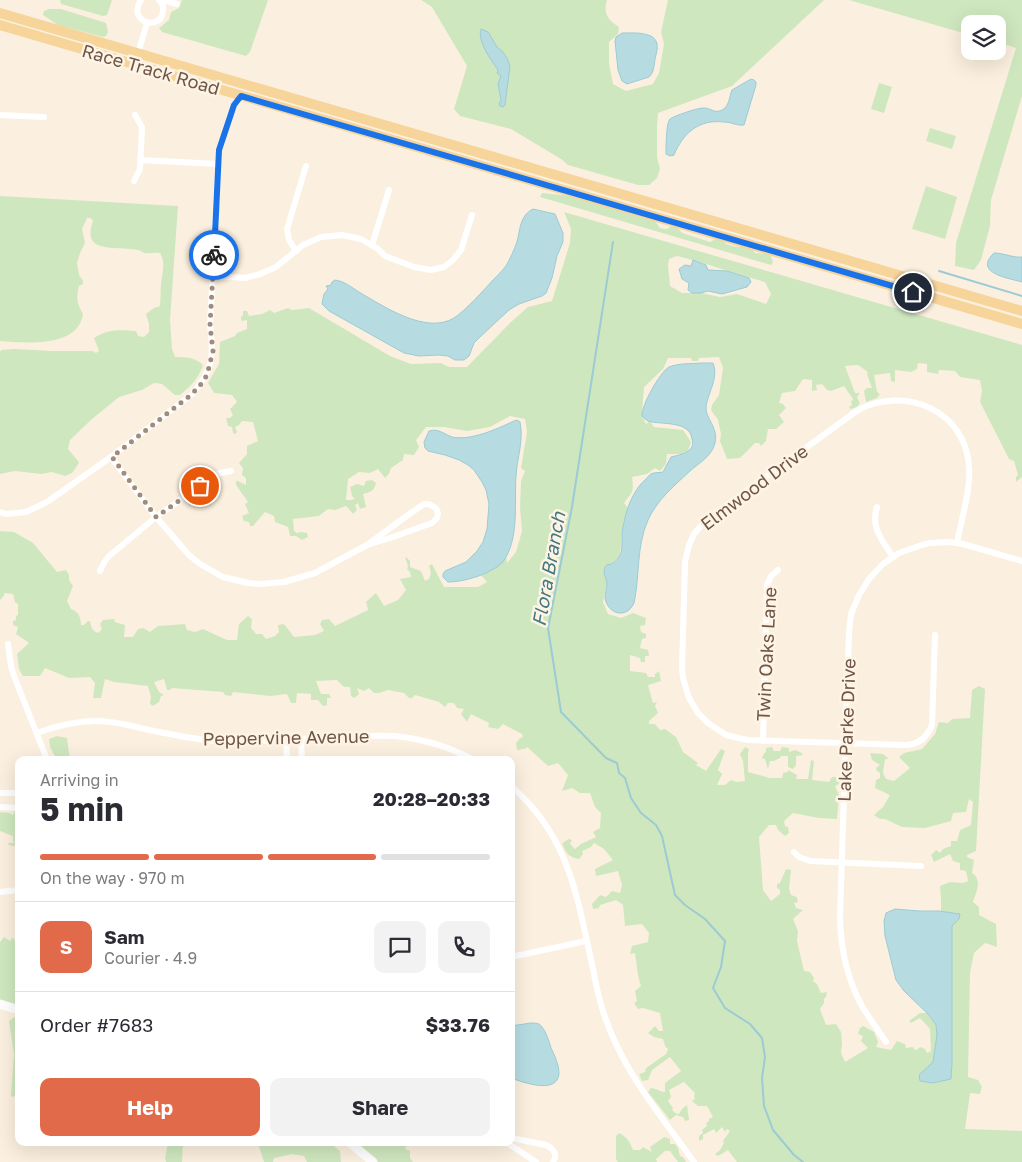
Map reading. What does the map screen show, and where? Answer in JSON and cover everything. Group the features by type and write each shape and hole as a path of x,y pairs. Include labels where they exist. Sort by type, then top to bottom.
{"main road":[{"name":"Race Track Road","path":"0,13 1022,311"},
{"name":"Race Track Road","path":"0,25 1022,324"},
{"path":"135,65 138,53"},
{"path":"394,141 397,129"},
{"path":"774,252 778,240"},
{"path":"812,263 816,251"},
{"path":"895,287 911,279"}],"street":[{"path":"141,0 138,4 137,13 146,23 155,22 162,17 163,5 159,0"},
{"path":"163,0 177,4"},
{"path":"138,53 146,23"},
{"path":"2,514 26,512 48,502 112,457 192,394 207,375 213,351 210,325 219,150 234,105 241,96"},
{"path":"0,115 44,117"},
{"path":"134,181 140,169 142,127 136,115"},
{"path":"140,160 218,164"},
{"path":"296,251 289,240 287,229 306,166"},
{"path":"372,245 389,190"},
{"path":"213,276 245,278 260,274 276,267 303,245 321,237 342,235 361,239 385,256 414,267 431,270 444,267 461,250 472,215"},
{"name":"Elmwood Drive","path":"935,635 932,721 926,736 917,743 909,745 763,741 740,739 726,735 714,728 698,713 685,688 682,668 687,550 705,521 858,410 886,400 902,400 922,404 940,414 954,427 964,444 969,476 956,543"},
{"path":"112,457 156,517 181,547 200,564 223,577 248,583 273,584 315,573 367,545 424,504 429,504 436,508 437,518 432,524 367,545"},
{"path":"100,571 104,561 109,556 156,517 214,476 231,471"},
{"path":"877,507 874,517 876,531 893,557"},
{"name":"Lake Parke Drive","path":"886,1042 862,1006 854,989 844,957 841,938 845,744 849,633 852,614 859,595 869,578 893,557 918,546 939,542 956,543 1022,561"},
{"name":"Twin Oaks Lane","path":"763,741 768,585 771,576 778,570"},
{"path":"8,644 14,676 45,756"},
{"name":"Peppervine Avenue","path":"37,733 65,724 95,721 111,722 196,739 227,741 376,735 412,738 440,745 466,756"},
{"path":"301,739 302,756"},
{"path":"286,740 287,756"},
{"path":"515,789 526,799 548,827 565,858 575,889 599,998 620,1053 639,1084 694,1162"},
{"path":"0,793 15,794"},
{"path":"0,807 15,808"},
{"path":"794,852 799,857 810,861 921,866"},
{"path":"0,892 15,890"},
{"path":"515,956 586,941"},
{"path":"0,1004 15,1009"},
{"path":"515,1139 550,1146 556,1154 553,1162"},
{"path":"353,1146 373,1162"},
{"path":"512,1146 536,1162"}],"green space":[{"path":"60,0 112,0 107,15 103,16 61,4"},
{"path":"182,0 268,0 250,52 246,56 162,32 159,28 169,20 171,12 179,8"},
{"path":"421,0 607,0 607,16 619,27 618,34 609,42 609,64 613,84 626,91 653,84 659,73 664,44 661,32 668,0 824,0 732,86 658,113 657,157 660,169 657,178 649,185 638,185 568,165 511,129 460,116 454,109 467,66 432,7","holes":["488,32 507,78 506,94 499,104 501,100 498,84 501,76 487,52 480,35"]},
{"path":"849,0 1022,0 1022,96 991,200 990,226 981,260 974,270 955,266 956,243 1016,48 1006,45 1006,15 961,15 961,32"},
{"path":"61,9 106,23 108,32 103,37 58,25 43,15 44,11"},
{"path":"879,83 892,87 884,113 871,109"},
{"path":"930,128 956,136 952,149 926,141"},
{"path":"926,186 957,197 945,239 912,229"},
{"path":"542,193 571,196 655,221 660,228 666,229 672,226 678,228 682,233 710,242 716,239 723,240 726,244 734,246 748,247 755,253 771,256 773,262 771,265 540,197"},
{"path":"0,196 178,206 170,320 172,349 175,357 190,358 200,362 203,365 201,370 194,382 180,395 175,395 162,384 154,383 142,390 119,397 70,440 68,449 79,463 72,473 65,476 52,472 41,474 15,471 0,474 0,352 1,350 14,349 92,351 96,353 99,351 94,338 104,333 119,330 136,331 138,336 144,337 149,332 146,314 160,306 163,259 160,253 144,253 132,249 100,246 92,240 91,228 93,221 91,218 87,218 82,229 85,243 77,263 79,275 83,281 83,284 79,286 78,294 78,304 83,314 79,325 72,333 49,341 0,341"},
{"path":"564,212 1022,345 1022,477 1016,482 1018,475 1014,461 1009,459 980,402 982,391 980,380 960,377 955,371 939,370 938,374 927,372 927,364 918,363 917,369 911,372 895,370 895,382 891,381 890,373 874,375 877,392 880,394 877,398 866,402 864,391 867,388 872,388 868,372 858,365 845,366 855,393 860,393 857,397 860,403 857,407 850,409 849,407 852,405 853,399 844,386 831,391 827,390 822,384 816,385 817,390 812,391 812,380 803,379 795,391 782,393 779,403 783,404 786,408 779,415 784,422 776,429 768,429 766,441 761,446 759,443 755,443 740,458 727,459 720,441 721,434 718,420 711,410 719,395 723,368 719,357 699,358 698,361 692,361 691,358 668,358 663,369 644,387 642,416 646,424 650,421 654,427 683,430 691,442 688,451 682,454 667,454 666,464 660,471 655,468 647,474 632,477 632,491 624,503 628,508 623,523 620,554 604,574 607,582 603,602 608,614 621,618 633,613 646,618 645,625 640,626 641,632 646,634 646,638 642,639 640,648 648,650 649,656 645,656 645,662 641,662 640,658 630,655 630,671 646,673 648,677 655,677 655,674 659,671 661,681 648,685 653,703 657,702 655,706 658,713 649,721 649,724 655,724 660,730 665,729 676,737 683,752 698,763 696,765 706,771 721,749 725,751 718,770 722,774 717,785 725,785 731,780 737,782 745,781 743,761 740,754 745,747 749,749 748,772 770,778 782,778 783,773 788,772 788,770 797,775 796,779 808,779 811,760 814,761 812,780 829,782 832,777 840,777 839,784 835,786 839,795 837,819 793,813 784,821 789,833 785,836 778,830 776,825 769,825 759,837 763,890 771,901 780,894 777,884 780,883 786,869 791,870 789,889 791,895 797,897 798,902 794,903 796,908 803,910 793,919 798,931 797,941 804,971 810,972 814,978 813,981 817,984 821,993 827,992 820,1009 826,1025 836,1024 841,1032 841,1053 845,1062 868,1048 861,1041 863,1036 858,1034 863,1026 874,1032 878,1042 876,1047 891,1050 897,1041 905,1044 906,1048 913,1047 917,1050 920,1047 925,1049 927,1053 931,1051 930,1029 920,1018 911,1023 909,1021 920,1013 927,1013 936,1025 937,1035 933,1062 919,1075 920,1081 933,1083 952,1064 952,926 959,919 959,914 941,912 940,886 950,882 963,883 968,881 966,871 960,870 960,863 953,861 950,854 934,862 931,855 936,850 940,853 943,849 951,846 951,841 957,841 960,830 971,825 973,802 969,799 966,812 953,813 951,821 925,828 902,827 885,819 880,819 874,815 883,807 890,795 875,788 876,780 880,778 880,773 876,770 880,765 872,760 870,753 883,754 889,759 885,759 883,773 886,779 894,781 910,768 899,757 904,753 922,749 935,734 939,722 948,723 952,719 970,718 972,690 979,686 985,689 976,851 967,855 967,857 974,860 972,873 978,883 973,902 979,907 979,915 996,924 997,947 985,943 974,953 970,973 968,1077 978,1080 982,1087 980,1094 970,1093 965,1129 1022,1131 1022,1162 737,1162 728,1150 718,1156 715,1154 720,1150 724,1143 723,1141 730,1131 727,1129 725,1132 722,1127 716,1133 714,1129 703,1135 703,1139 699,1141 699,1136 703,1133 702,1130 707,1126 706,1123 713,1117 707,1106 698,1106 692,1101 695,1099 695,1093 684,1082 669,1090 671,1097 668,1101 673,1108 672,1110 677,1114 687,1105 689,1120 685,1121 683,1117 676,1115 670,1120 648,1092 651,1088 665,1092 665,1083 681,1071 670,1057 652,1070 648,1080 642,1081 639,1074 645,1072 646,1068 666,1054 668,1049 663,1039 648,1033 655,1026 659,1031 663,1031 660,1013 643,1008 638,1009 634,1003 637,1001 635,991 641,986 635,953 630,954 632,946 648,942 649,933 642,924 625,926 623,905 616,900 593,909 592,904 600,895 606,897 612,891 620,893 622,885 618,871 596,876 595,869 613,860 604,849 594,843 591,847 582,851 583,854 579,859 568,854 562,843 569,839 572,840 570,844 575,849 596,837 593,832 600,828 601,813 595,807 590,793 580,793 572,788 562,791 568,775 558,763 548,766 527,747 517,750 516,743 523,737 522,734 503,724 498,729 488,727 489,723 471,714 467,722 461,714 464,709 457,708 454,703 448,703 445,707 439,702 415,695 409,698 404,693 388,690 374,693 369,688 364,691 357,688 359,694 354,698 351,696 350,687 344,687 337,680 316,681 321,694 329,694 331,698 327,698 327,705 323,706 318,700 311,700 311,694 297,693 296,703 291,703 287,694 270,696 233,692 231,696 225,695 223,692 172,688 167,690 164,679 154,682 159,692 164,695 153,706 150,704 151,697 148,686 114,682 105,679 101,698 93,698 95,683 90,677 69,678 45,668 40,676 23,676 19,669 17,654 29,643 16,634 18,627 13,625 13,621 16,620 18,615 18,604 15,602 13,594 4,593 0,600 0,531 14,532 33,543 57,572 66,570 73,586 67,601 71,609 79,615 81,625 90,621 93,630 98,633 102,629 100,624 103,620 114,619 115,622 125,625 124,637 133,637 138,629 143,628 150,632 158,626 185,624 187,630 195,632 203,629 227,640 237,640 239,624 248,616 252,619 251,628 256,634 262,634 266,639 275,636 279,632 278,625 284,624 294,637 315,635 324,631 320,624 322,620 329,619 335,626 368,610 366,602 376,593 384,606 398,600 406,590 400,579 411,577 407,569 405,557 410,561 410,567 421,571 425,581 429,579 431,573 429,566 432,564 444,587 478,587 487,582 481,575 496,567 506,554 507,563 516,552 522,531 520,508 521,481 525,471 521,468 527,432 525,419 510,416 490,427 467,431 444,427 426,427 416,440 419,447 414,455 404,454 403,460 391,468 385,478 378,469 370,473 359,472 348,479 346,500 355,499 352,496 350,487 357,484 364,486 366,481 372,480 376,483 372,491 363,494 366,507 360,509 358,503 355,505 357,510 353,514 346,506 335,510 328,509 319,516 293,519 294,531 297,533 307,533 308,537 302,540 296,536 290,536 288,527 275,522 274,516 265,512 253,526 250,526 249,522 244,521 242,516 249,513 245,504 248,502 236,485 236,481 246,485 246,478 242,475 243,468 239,463 247,454 247,446 258,441 253,422 242,421 235,427 237,432 233,433 232,427 228,426 226,418 230,418 233,415 230,409 237,402 232,395 214,393 208,383 219,364 220,342 247,329 247,320 242,321 241,319 243,311 247,311 249,316 262,314 270,310 274,313 288,308 292,310 309,308 390,356 411,364 441,363 449,367 467,367 528,307 552,301 570,243 571,229","holes":["677,256 765,282 771,294 766,304 737,294 720,297 701,293 682,293 670,286 669,259"]},
{"path":"57,736 67,738 69,756 55,756 50,747 49,739"},
{"path":"772,747 774,751 780,751 782,747 789,748 789,752 795,750 803,755 796,756 796,765 793,769 788,767 788,756 781,756 774,761 770,761 768,769 765,759 762,757 766,748"},
{"path":"15,810 15,846 8,844 14,843 13,836 0,831 0,813 13,815"},
{"path":"4,937 10,941 12,938 15,941 15,1005 0,1000 0,942"},
{"path":"15,1017 15,1096 13,1097 11,1096 14,1054 9,1021"},
{"path":"619,1133 628,1140 633,1150 640,1150 643,1147 652,1152 650,1147 664,1137 670,1139 670,1144 675,1144 680,1156 686,1162 678,1162 670,1151 665,1151 656,1159 657,1162 618,1162 616,1159 616,1136"},
{"path":"167,1146 183,1146 182,1162 166,1162"},
{"path":"259,1146 334,1146 340,1151 341,1162 307,1162 304,1156 292,1154 274,1158 273,1162 264,1162"},
{"path":"357,1146 406,1146 405,1149 410,1151 410,1158 413,1162 378,1162"}],"water":[{"path":"481,29 488,32 497,47 507,58 510,66 505,105 503,107 499,104 501,100 498,84 501,76 497,73 498,70 483,45 480,34"},
{"path":"622,33 648,35 655,40 657,50 654,69 649,77 627,84 622,81 618,70 615,41 616,37"},
{"path":"751,79 756,82 756,85 744,125 715,122 700,125 687,134 674,155 666,154 667,130 670,119 700,108 716,111 722,110 728,104 732,90"},
{"path":"533,209 555,214 563,233 563,242 546,293 509,310 474,343 469,356 464,360 455,360 448,356 419,356 404,353 329,311 322,304 324,294 328,289 326,286 331,285 335,280 347,284 405,317 431,323 443,322 454,318 506,266 517,242 523,219"},
{"path":"994,253 1022,257 1022,282 995,274 990,270 989,260"},
{"path":"693,260 706,265 708,270 727,271 749,278 751,282 747,287 722,294 708,291 692,293 688,290 689,283 682,279 679,269 685,265 691,266"},
{"path":"713,363 715,369 706,411 714,428 715,443 708,455 661,500 648,520 640,551 634,603 627,611 618,613 610,608 605,598 607,583 604,569 615,561 621,553 623,526 627,510 638,488 650,475 663,472 671,457 683,454 693,444 690,433 686,429 674,424 648,421 642,416 643,411 656,382 665,370 681,364"},
{"path":"517,420 520,422 521,442 516,476 514,532 508,554 500,565 486,573 477,577 448,582 443,577 445,571 466,562 483,542 487,529 489,504 486,490 474,470 459,460 428,451 425,448 424,442 429,431 432,430 459,438 484,434"},
{"path":"895,909 960,914 959,919 952,926 951,1079 933,1083 920,1081 919,1075 933,1062 937,1035 936,1025 896,980 885,936 884,921 886,913"},
{"path":"531,1023 539,1024 543,1028 558,1067 559,1074 557,1080 552,1084 546,1086 538,1085 515,1079 515,1025"}],"waterway":[{"name":"Flora Branch","path":"613,242 572,507 548,628 561,712 606,758 617,763 619,773 625,778 631,798 641,813 656,825 662,836 675,895 685,905 705,919 725,941 721,967 713,988 725,1008 750,1024 762,1038 765,1057 762,1078 764,1106 773,1130 794,1155 803,1162"},
{"path":"939,271 1022,296"}],"way so far":[{"path":"200,486 156,517 112,457 192,394 207,375 213,351 210,325 214,255"}],"route":[{"path":"214,255 219,150 234,105 241,96 913,292"}]}
